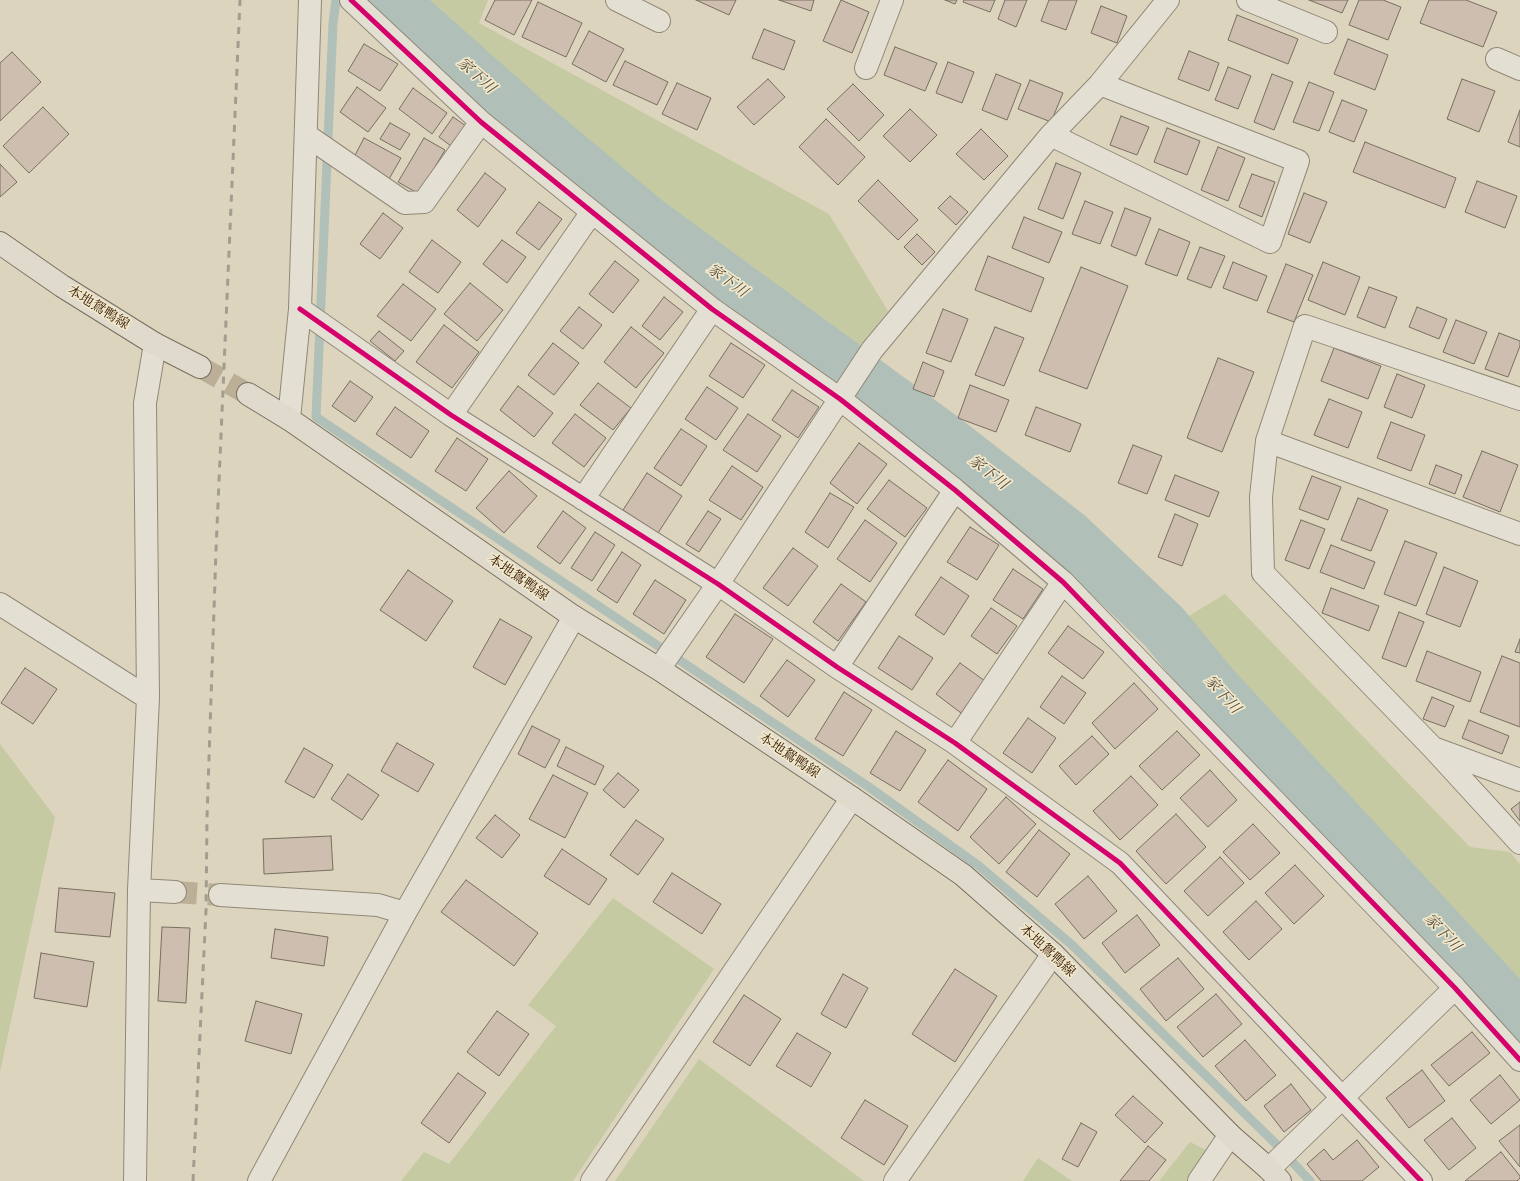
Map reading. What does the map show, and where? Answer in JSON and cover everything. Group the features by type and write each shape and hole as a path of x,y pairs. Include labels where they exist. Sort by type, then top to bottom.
{"main road":[{"name":"本地鴛鴨線","path":"0,243 62,286 155,344 200,367"},
{"name":"本地鴛鴨線","path":"248,394 289,419 574,617 659,669 852,798 963,875 1053,954 1230,1135 1274,1175"}],"street":[{"path":"289,419 300,309 310,0"},
{"path":"351,0 481,122 712,309 840,399 956,490 1063,582 1455,988 1520,1060"},
{"path":"617,0 659,21"},
{"path":"866,68 892,0"},
{"path":"659,669 718,584 872,350 1051,135 1100,84 1168,0"},
{"path":"1248,0 1326,32"},
{"path":"1497,59 1520,69"},
{"path":"1051,135 1270,242 1298,161 1100,84"},
{"path":"306,135 405,204 424,202 481,122"},
{"path":"451,415 592,212"},
{"path":"300,309 451,415 718,584 837,667 954,743 1120,863 1420,1181"},
{"path":"582,499 712,309"},
{"path":"1520,399 1305,326 1266,441 1261,497 1263,573 1433,748 1520,843"},
{"path":"135,1181 140,890 148,698 145,403 155,344"},
{"path":"1266,441 1520,534"},
{"path":"837,667 956,490"},
{"path":"954,743 1063,582"},
{"path":"0,604 148,698"},
{"path":"259,1181 405,913 574,617"},
{"path":"1433,748 1520,780"},
{"path":"592,1181 852,798"},
{"path":"140,890 175,892"},
{"path":"220,895 378,905 405,913"},
{"path":"896,1181 1053,954"},
{"path":"1274,1175 1342,1097 1455,988"},
{"path":"1199,1181 1230,1135"}],"green space":[{"path":"399,0 488,0 479,23 829,214 888,311 849,359 658,219"},
{"path":"1225,594 1470,847 1510,852 1520,864 1520,998 1174,625"},
{"path":"0,744 55,817 0,1072"},
{"path":"613,898 714,969 573,1181 401,1181 424,1152 449,1164 556,1026 528,1005"},
{"path":"699,1059 864,1181 615,1181"},
{"path":"1190,1142 1208,1151 1188,1181 1159,1181"},
{"path":"1038,1158 1072,1181 1023,1181"}],"building":[{"path":"495,0 532,0 514,35 485,20"},
{"path":"696,0 736,0 729,15"},
{"path":"779,0 814,0 811,11"},
{"path":"841,0 869,12 852,53 823,41"},
{"path":"945,0 957,0 955,4"},
{"path":"964,0 995,0 990,12 963,2"},
{"path":"1005,0 1027,0 1016,27 998,19"},
{"path":"1049,0 1077,0 1066,30 1041,21"},
{"path":"1309,0 1348,0 1342,13"},
{"path":"1359,0 1383,0 1401,7 1388,40 1349,25"},
{"path":"1429,0 1466,0 1497,12 1483,47 1420,23"},
{"path":"538,2 582,23 566,57 522,37"},
{"path":"1101,6 1127,16 1117,43 1091,33"},
{"path":"1237,15 1298,39 1288,64 1228,40"},
{"path":"764,29 795,41 784,70 752,58"},
{"path":"589,31 624,49 606,82 572,64"},
{"path":"1348,39 1388,55 1375,90 1334,74"},
{"path":"364,44 398,64 380,91 348,71"},
{"path":"895,47 937,63 925,91 884,75"},
{"path":"1189,51 1219,63 1209,91 1178,79"},
{"path":"12,52 41,82 0,121 0,63"},
{"path":"625,61 668,82 657,105 613,85"},
{"path":"948,62 974,72 962,103 936,93"},
{"path":"1228,67 1251,76 1238,109 1215,100"},
{"path":"996,74 1021,84 1007,120 982,110"},
{"path":"1272,74 1293,82 1274,130 1254,122"},
{"path":"768,79 785,97 754,125 737,107"},
{"path":"1462,79 1495,91 1479,132 1447,119"},
{"path":"1030,80 1063,93 1051,122 1018,109"},
{"path":"1309,82 1334,92 1319,131 1293,122"},
{"path":"677,83 711,98 697,130 662,114"},
{"path":"853,84 884,115 859,141 827,109"},
{"path":"357,87 386,108 368,132 340,112"},
{"path":"413,88 447,113 432,134 399,109"},
{"path":"1342,100 1367,110 1354,142 1329,132"},
{"path":"43,107 69,134 29,173 3,146"},
{"path":"910,109 937,135 910,162 883,136"},
{"path":"1520,110 1520,147 1508,142"},
{"path":"1121,116 1149,127 1137,155 1110,145"},
{"path":"453,117 466,126 451,146 439,137"},
{"path":"826,119 865,157 838,185 799,147"},
{"path":"390,123 410,134 400,150 380,139"},
{"path":"1167,128 1200,141 1187,175 1154,162"},
{"path":"981,129 1008,156 984,180 956,154"},
{"path":"364,138 401,158 389,179 353,159"},
{"path":"424,138 445,150 419,194 398,182"},
{"path":"1365,142 1456,178 1445,208 1353,172"},
{"path":"1218,147 1245,158 1228,201 1201,190"},
{"path":"1056,163 1081,173 1063,219 1038,209"},
{"path":"0,164 17,182 0,197"},
{"path":"485,173 506,189 478,227 457,210"},
{"path":"1252,174 1275,182 1262,217 1239,207"},
{"path":"878,180 918,220 898,240 858,201"},
{"path":"1477,181 1517,196 1505,228 1465,212"},
{"path":"1304,193 1327,202 1310,243 1288,234"},
{"path":"950,196 968,212 956,225 938,208"},
{"path":"1085,201 1113,212 1100,244 1072,234"},
{"path":"539,202 562,219 539,250 516,233"},
{"path":"1125,208 1151,218 1136,256 1111,246"},
{"path":"383,213 403,228 380,259 360,244"},
{"path":"1024,217 1062,232 1049,263 1012,248"},
{"path":"1159,229 1190,242 1177,276 1145,264"},
{"path":"917,234 935,252 922,265 904,247"},
{"path":"432,240 461,262 438,293 409,272"},
{"path":"502,240 526,257 507,283 483,264"},
{"path":"1200,247 1225,256 1211,288 1187,279"},
{"path":"988,256 1044,278 1031,312 975,290"},
{"path":"615,261 639,280 613,313 589,294"},
{"path":"1233,262 1267,276 1257,301 1223,288"},
{"path":"1323,262 1360,277 1345,315 1308,300"},
{"path":"1286,264 1313,275 1294,322 1267,312"},
{"path":"1081,267 1128,286 1087,389 1039,371"},
{"path":"470,283 503,310 477,341 444,314"},
{"path":"403,284 436,309 411,341 377,316"},
{"path":"1369,287 1397,297 1385,328 1357,317"},
{"path":"664,297 683,312 660,340 642,326"},
{"path":"579,307 602,325 583,349 560,331"},
{"path":"1417,307 1447,319 1439,339 1409,327"},
{"path":"943,309 968,319 951,362 926,353"},
{"path":"1456,320 1487,332 1474,364 1443,352"},
{"path":"444,325 479,352 452,388 416,362"},
{"path":"631,327 664,353 636,388 604,362"},
{"path":"995,327 1024,338 1004,386 975,375"},
{"path":"379,331 404,351 395,361 370,341"},
{"path":"1499,333 1520,341 1520,346 1508,377 1485,369"},
{"path":"553,343 579,363 554,395 528,375"},
{"path":"731,343 765,365 743,398 709,376"},
{"path":"1334,348 1381,366 1368,399 1321,381"},
{"path":"1218,358 1254,372 1222,452 1187,438"},
{"path":"923,362 944,371 934,397 913,389"},
{"path":"1397,374 1425,385 1412,418 1384,407"},
{"path":"350,381 373,397 355,422 332,406"},
{"path":"598,383 631,408 613,430 580,405"},
{"path":"970,385 1009,400 996,432 958,418"},
{"path":"518,386 553,413 534,437 500,410"},
{"path":"707,387 738,408 716,440 685,419"},
{"path":"792,390 819,407 798,438 772,420"},
{"path":"1329,399 1362,412 1348,448 1314,435"},
{"path":"395,407 429,431 411,458 376,434"},
{"path":"1036,407 1081,424 1070,452 1025,435"},
{"path":"575,414 606,438 584,467 552,443"},
{"path":"748,414 781,436 757,472 723,450"},
{"path":"1391,422 1425,435 1411,471 1377,458"},
{"path":"681,429 707,446 681,486 654,468"},
{"path":"457,438 488,459 466,491 435,471"},
{"path":"859,443 887,464 857,504 830,483"},
{"path":"1133,445 1162,456 1147,494 1118,483"},
{"path":"1482,451 1518,465 1500,512 1463,497"},
{"path":"1436,465 1462,475 1455,494 1429,484"},
{"path":"732,466 763,487 741,520 709,500"},
{"path":"509,471 537,496 504,533 476,508"},
{"path":"647,473 682,496 658,533 623,510"},
{"path":"1175,475 1219,492 1209,517 1165,500"},
{"path":"1312,476 1341,487 1328,520 1299,509"},
{"path":"889,480 927,508 905,537 867,509"},
{"path":"830,493 854,507 828,548 805,532"},
{"path":"1358,498 1388,510 1371,551 1341,540"},
{"path":"563,511 586,528 560,564 537,547"},
{"path":"708,511 721,519 699,552 686,544"},
{"path":"1175,514 1198,524 1182,566 1158,557"},
{"path":"865,520 897,543 870,582 837,559"},
{"path":"1301,520 1325,529 1309,569 1285,560"},
{"path":"970,527 999,545 977,580 947,562"},
{"path":"595,532 615,545 592,581 571,568"},
{"path":"1405,541 1437,553 1416,606 1384,594"},
{"path":"1331,545 1375,562 1364,589 1320,572"},
{"path":"793,548 818,566 788,606 763,588"},
{"path":"622,552 641,565 617,603 597,590"},
{"path":"1444,567 1478,581 1460,627 1426,614"},
{"path":"1013,569 1043,589 1023,619 993,600"},
{"path":"408,570 453,601 426,641 380,610"},
{"path":"941,577 969,596 944,635 915,615"},
{"path":"655,580 686,600 664,634 633,614"},
{"path":"841,584 866,602 838,641 813,622"},
{"path":"1331,588 1379,606 1369,631 1322,613"},
{"path":"991,608 1017,626 997,654 971,636"},
{"path":"1399,612 1424,622 1406,667 1382,658"},
{"path":"735,614 773,639 744,683 706,657"},
{"path":"500,619 532,637 505,685 473,667"},
{"path":"1068,626 1104,652 1083,679 1048,653"},
{"path":"899,636 933,658 912,690 878,668"},
{"path":"1520,639 1520,653 1515,652"},
{"path":"1427,651 1481,672 1470,702 1416,681"},
{"path":"1502,656 1520,663 1520,727 1480,712"},
{"path":"787,660 815,680 788,717 760,696"},
{"path":"960,663 985,681 961,713 936,694"},
{"path":"25,668 57,689 33,724 1,703"},
{"path":"1062,676 1086,693 1064,724 1040,707"},
{"path":"1134,683 1158,709 1115,749 1092,723"},
{"path":"844,692 872,710 843,756 815,739"},
{"path":"1432,697 1454,706 1445,727 1423,719"},
{"path":"1028,718 1056,738 1032,773 1003,753"},
{"path":"1469,720 1509,736 1502,754 1462,738"},
{"path":"532,726 560,740 545,768 518,754"},
{"path":"896,731 926,750 900,791 870,773"},
{"path":"1177,731 1200,755 1162,790 1139,766"},
{"path":"1092,736 1109,754 1076,785 1059,766"},
{"path":"397,743 434,764 418,792 381,771"},
{"path":"566,747 604,766 595,785 557,766"},
{"path":"304,748 333,765 314,798 285,782"},
{"path":"948,760 987,789 958,831 918,802"},
{"path":"1210,770 1237,800 1208,827 1180,798"},
{"path":"618,773 639,790 624,808 603,790"},
{"path":"348,774 379,795 362,820 331,799"},
{"path":"553,775 588,793 565,838 529,819"},
{"path":"1131,776 1158,805 1120,840 1093,811"},
{"path":"1006,797 1036,824 999,864 970,837"},
{"path":"1520,802 1520,821 1511,809"},
{"path":"1176,814 1206,847 1166,884 1136,851"},
{"path":"495,815 520,835 502,858 476,838"},
{"path":"636,820 664,839 638,875 610,855"},
{"path":"1253,824 1280,853 1250,880 1223,852"},
{"path":"1039,830 1070,854 1037,897 1006,872"},
{"path":"331,836 333,870 264,874 263,839"},
{"path":"562,849 607,879 589,905 544,876"},
{"path":"1220,857 1244,883 1208,916 1184,891"},
{"path":"1295,865 1324,896 1294,924 1265,893"},
{"path":"672,873 721,904 702,934 653,902"},
{"path":"1088,876 1117,911 1084,939 1055,904"},
{"path":"466,880 538,933 514,966 441,912"},
{"path":"59,888 115,893 110,937 55,932"},
{"path":"1256,901 1282,929 1249,960 1223,932"},
{"path":"1137,915 1160,945 1125,973 1102,943"},
{"path":"162,927 190,928 186,1003 158,1001"},
{"path":"275,929 328,937 324,966 271,958"},
{"path":"41,953 94,962 87,1007 34,998"},
{"path":"1178,958 1204,989 1166,1021 1140,989"},
{"path":"955,969 997,996 955,1062 912,1034"},
{"path":"843,974 868,988 846,1028 821,1014"},
{"path":"1216,994 1242,1024 1203,1057 1177,1027"},
{"path":"744,995 781,1019 750,1066 713,1042"},
{"path":"256,1001 302,1014 291,1054 245,1041"},
{"path":"497,1011 529,1034 499,1076 467,1052"},
{"path":"1472,1032 1490,1053 1449,1086 1431,1065"},
{"path":"797,1033 831,1053 811,1087 776,1066"},
{"path":"1245,1040 1276,1075 1246,1101 1215,1066"},
{"path":"1422,1070 1445,1101 1409,1128 1386,1098"},
{"path":"458,1073 486,1093 449,1143 421,1123"},
{"path":"1500,1075 1520,1100 1491,1124 1470,1100"},
{"path":"1291,1084 1311,1110 1284,1132 1264,1106"},
{"path":"1133,1096 1163,1123 1145,1143 1115,1115"},
{"path":"865,1100 908,1126 884,1165 841,1138"},
{"path":"1452,1118 1476,1148 1449,1170 1424,1140"},
{"path":"1081,1123 1097,1132 1078,1167 1062,1159"},
{"path":"1520,1125 1520,1167 1499,1141"},
{"path":"1357,1140 1379,1167 1362,1181 1321,1181 1307,1164 1324,1149 1333,1160"},
{"path":"1148,1146 1166,1160 1149,1181 1120,1181"},
{"path":"1501,1152 1520,1176 1517,1181 1465,1181"}],"waterway":[{"path":"336,0 333,23 316,417 869,787 979,866 1072,945 1273,1141 1310,1181"},
{"name":"家下川","path":"390,0 531,125 648,223 942,438 1068,536 1164,627 1215,689 1520,1018"}],"tunnel":[{"path":"200,367 248,394"},
{"path":"175,892 220,895"}],"railway":[{"path":"193,1181 206,910 207,818 216,550 240,0"}],"cycle path":[{"path":"351,0 481,122 712,309 840,399 955,490 1063,582 1455,988 1520,1060"},
{"path":"300,309 451,415 718,584 837,667 955,743 1120,863 1421,1181"}]}
